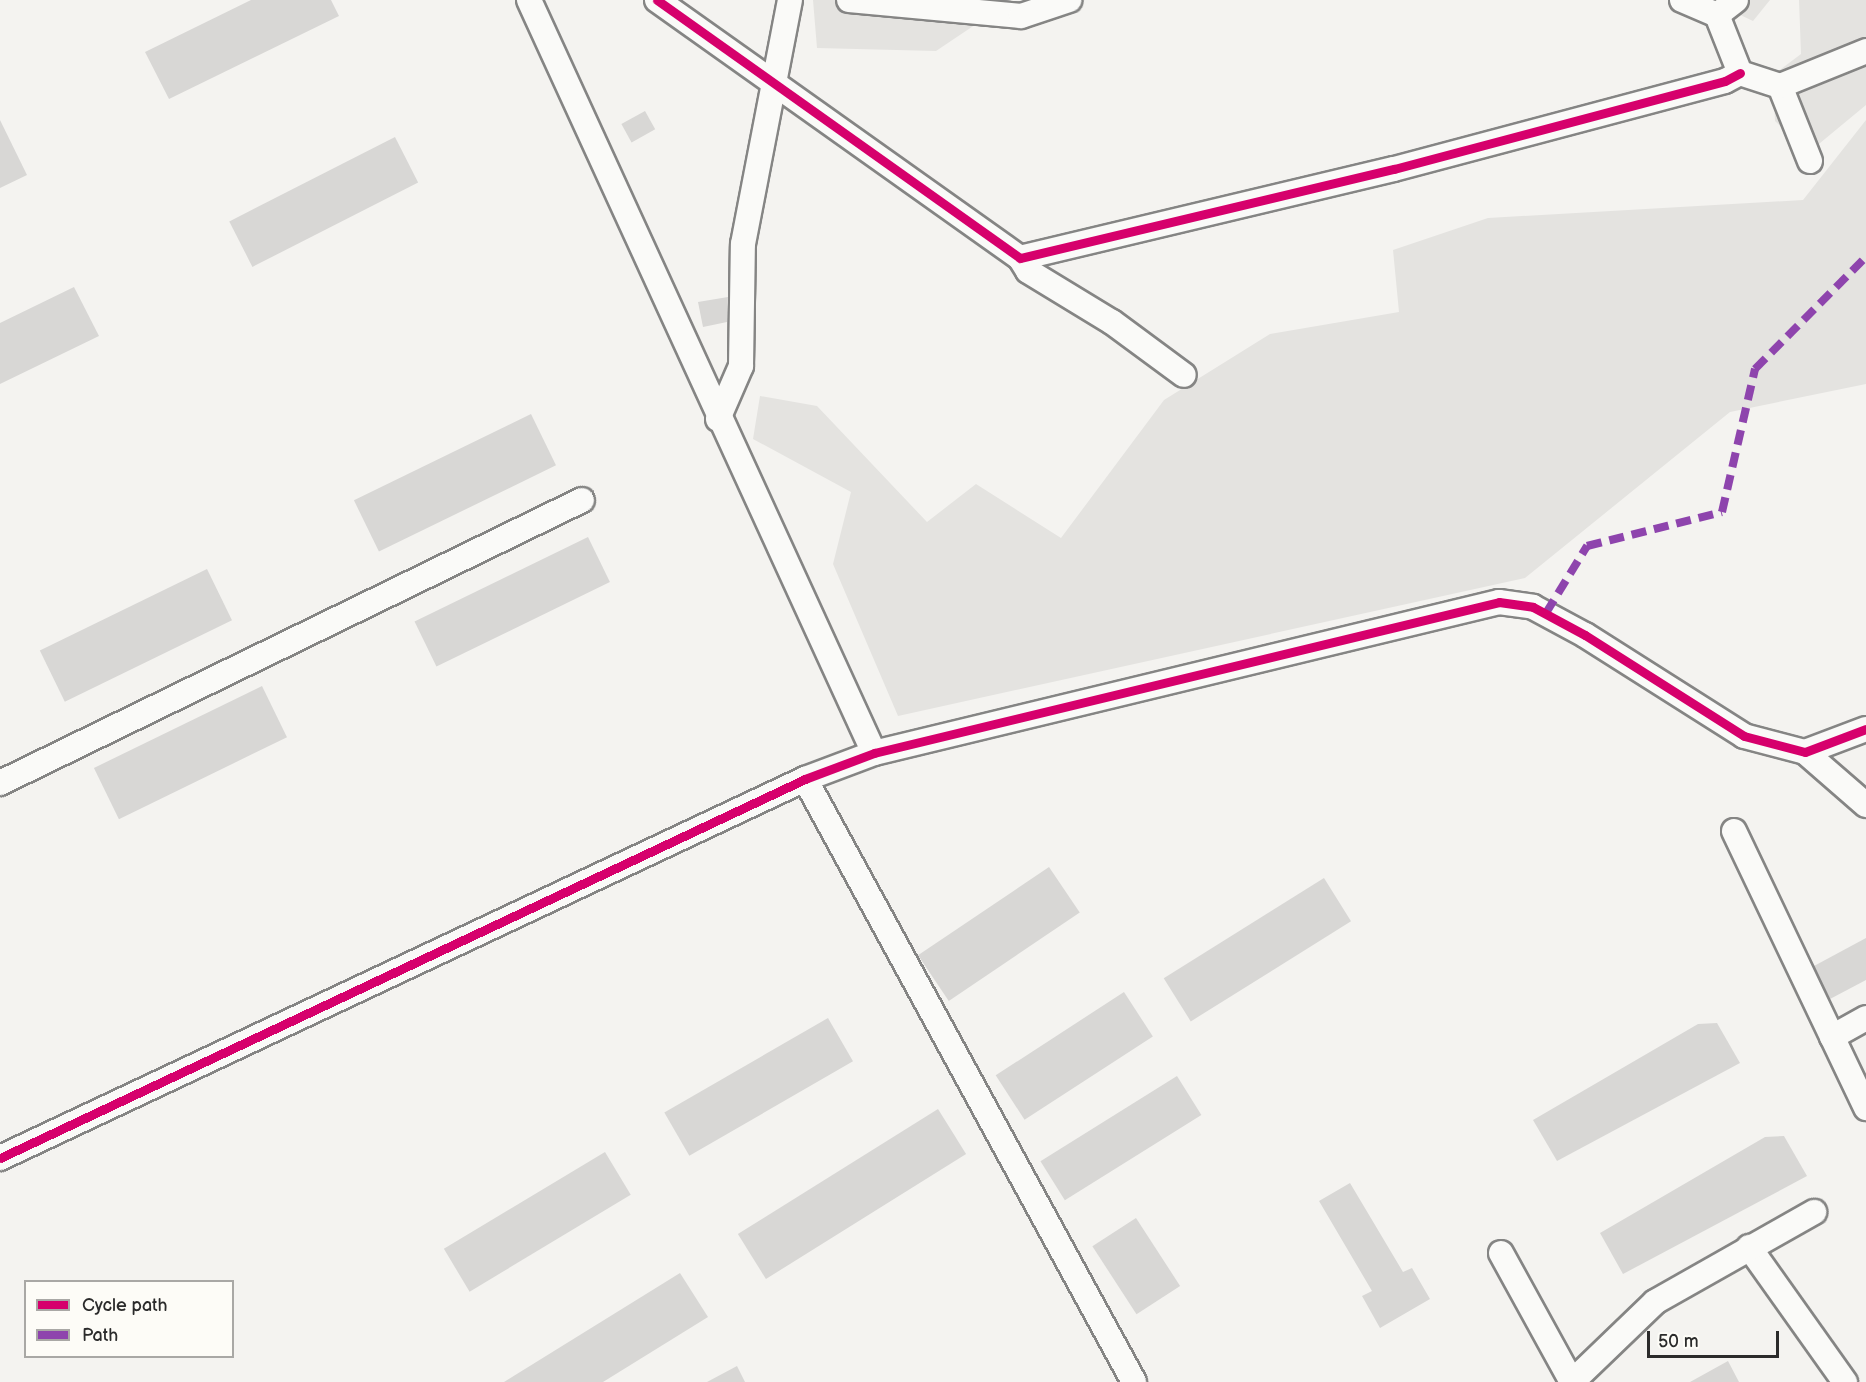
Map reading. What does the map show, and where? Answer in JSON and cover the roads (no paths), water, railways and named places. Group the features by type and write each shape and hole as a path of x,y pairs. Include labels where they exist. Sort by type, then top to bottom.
{"street":[{"path":"529,0 718,419 874,753"},
{"path":"657,0 774,80 1020,258 1028,271 1112,322 1184,375"},
{"path":"718,419 741,366 743,244 790,0"},
{"path":"849,0 1021,16 1069,0"},
{"path":"1682,0 1717,15 1740,73"},
{"path":"1717,15 1736,0"},
{"path":"1020,258 1394,169 1725,81 1740,73 1780,86 1866,51"},
{"path":"1780,86 1810,161"},
{"path":"0,783 582,500"},
{"path":"0,1158 806,779 874,753 1499,602 1533,607 1585,635 1744,736 1805,752 1866,805"},
{"path":"1805,752 1866,729"},
{"path":"806,779 1134,1382"},
{"path":"1734,831 1866,1108"},
{"path":"1832,1037 1866,1018"},
{"path":"1502,1253 1572,1382 1655,1302 1814,1212"},
{"path":"1749,1247 1845,1382"}]}
